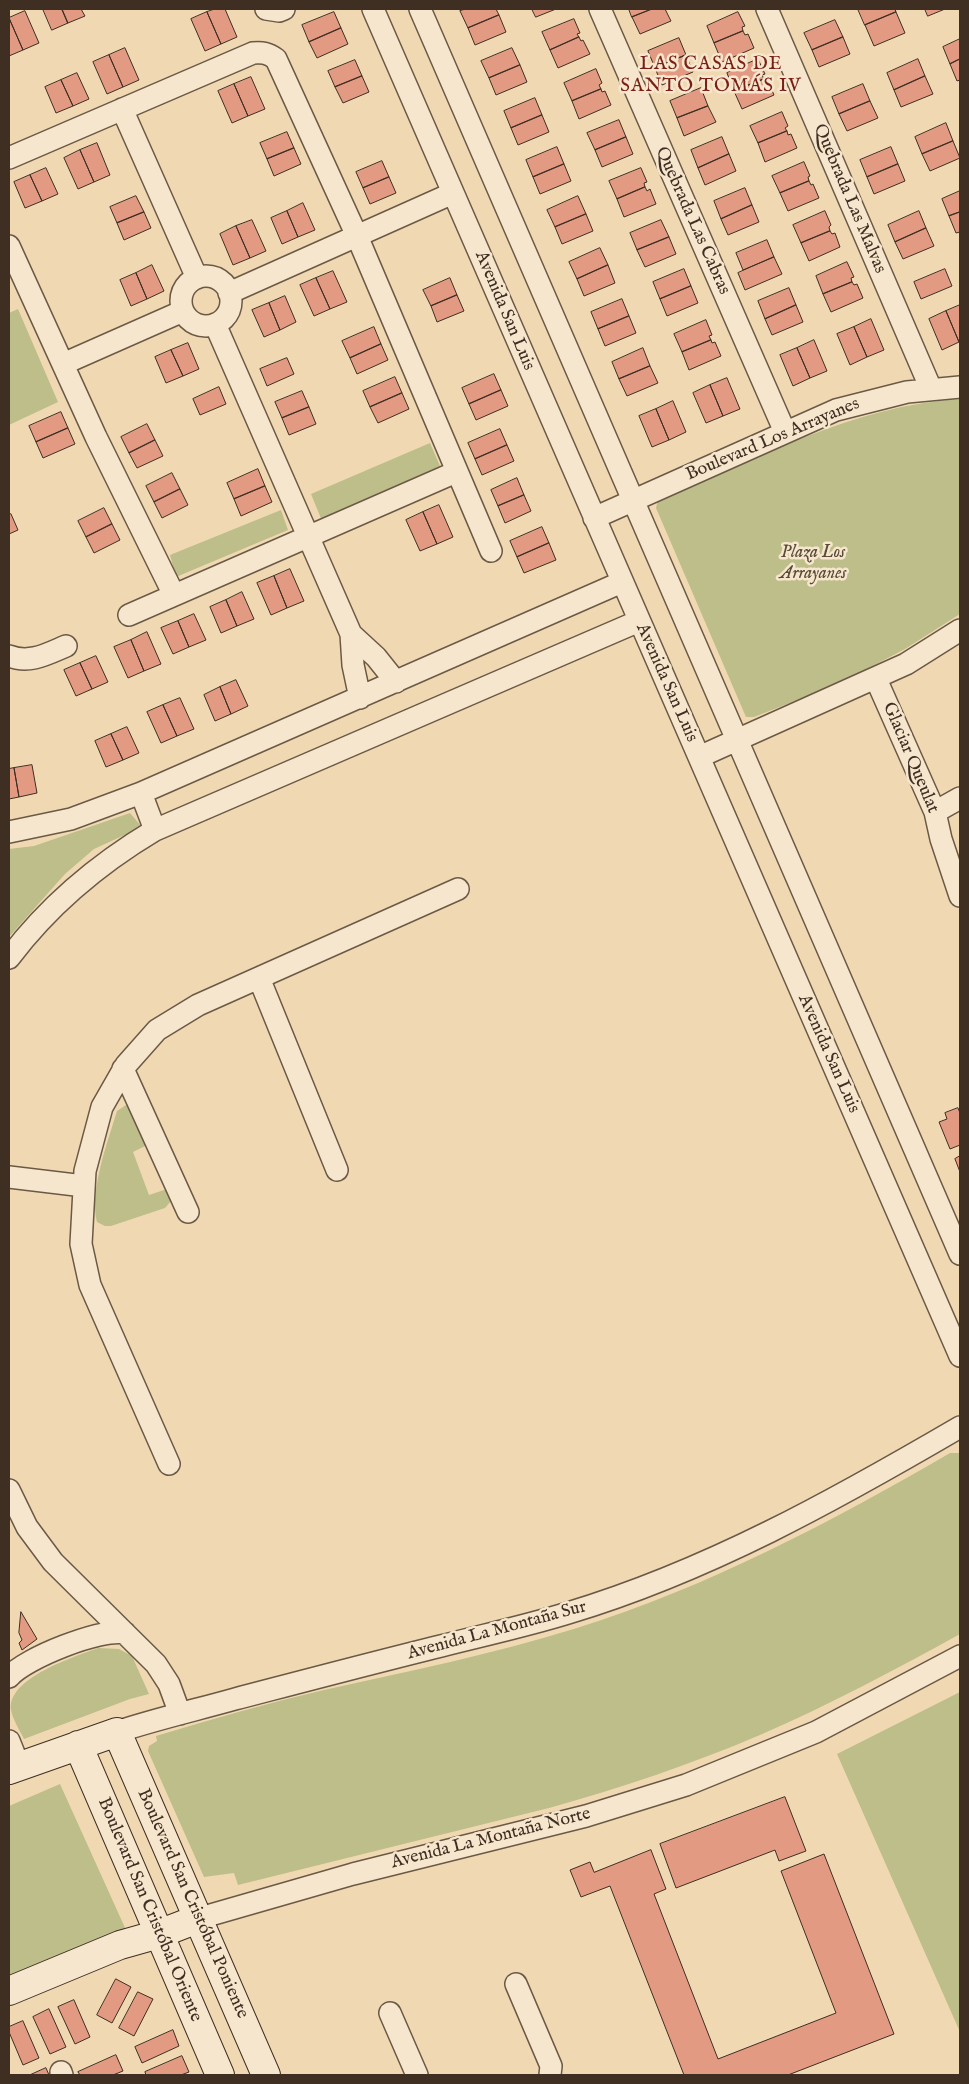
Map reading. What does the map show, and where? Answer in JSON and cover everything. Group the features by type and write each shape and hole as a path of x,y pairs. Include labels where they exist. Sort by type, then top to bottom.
{"street":[{"path":"266,9 279,11 284,9"},
{"name":"Avenida San Luis","path":"373,9 960,1356"},
{"path":"420,9 960,1254"},
{"name":"Quebrada Las Cabras","path":"600,9 785,432"},
{"name":"Quebrada Las Malvas","path":"767,9 931,389"},
{"path":"9,158 253,53 268,54 276,59 357,236 491,551"},
{"path":"122,110 197,278"},
{"path":"229,293 453,194"},
{"path":"9,246 99,445 174,595"},
{"path":"210,277 216,279 222,282 229,293 230,305 228,311 225,317 215,324 203,326 196,324 183,311 181,298 183,292 191,281 197,278 210,277"},
{"path":"63,364 183,311"},
{"path":"215,324 351,634 353,665 360,698"},
{"name":"Boulevard Los Arrayanes","path":"594,518 836,410 908,392 960,387"},
{"path":"129,615 456,472"},
{"path":"9,832 71,819 140,793 622,582"},
{"path":"9,958 41,920 72,889 126,847 155,830 639,621"},
{"path":"698,757 906,664 960,630"},
{"path":"351,634 376,657 396,682"},
{"path":"9,656 19,659 35,658 66,646"},
{"name":"Glaciar Queulat","path":"876,678 935,812 941,839 960,896"},
{"path":"140,793 155,830"},
{"path":"935,812 960,798"},
{"path":"169,1464 90,1286 81,1244 85,1171 102,1107 124,1069 157,1030 198,1005 458,889"},
{"path":"259,978 336,1170"},
{"path":"124,1069 188,1212"},
{"path":"9,1177 84,1186"},
{"name":"Avenida La Montaña Sur","path":"14,1768 117,1732 180,1714 442,1645 506,1631 620,1596 669,1578 770,1532 848,1491 960,1427"},
{"path":"9,1490 27,1527 53,1562 164,1674 180,1714"},
{"path":"9,1677 15,1670 42,1655 116,1631 125,1633"},
{"name":"Avenida La Montaña Norte","path":"9,1991 120,1945 159,1934 200,1918 353,1874 586,1816 686,1785 816,1732 960,1656"},
{"name":"Boulevard San Cristóbal Poniente","path":"117,1732 200,1918 266,2075"},
{"path":"9,1741 14,1768"},
{"name":"Boulevard San Cristóbal Oriente","path":"78,1745 220,2075"},
{"path":"516,1984 551,2066 550,2075"},
{"path":"390,2013 418,2075"}],"green space":[{"path":"18,309 58,402 9,425 9,313"},
{"name":"Plaza Los Arrayanes","path":"960,399 960,614 905,649 838,684 754,717 746,717 656,508 658,500 768,452 844,423 921,403"},
{"path":"430,443 440,466 322,521 311,494"},
{"path":"281,510 288,530 176,577 170,555"},
{"path":"130,813 142,827 94,849 65,874 9,937 9,849 34,846"},
{"path":"126,1105 132,1107 147,1145 133,1152 149,1195 167,1189 171,1201 165,1208 111,1226 105,1226 97,1222 95,1196 97,1181 117,1111"},
{"path":"950,1453 960,1453 960,1634 862,1687 786,1724 682,1766 629,1784 549,1808 238,1885 234,1873 204,1877 148,1751 149,1746 157,1741 156,1736 282,1700 514,1646 626,1612 721,1573 768,1551 860,1504"},
{"path":"98,1648 119,1649 132,1656 149,1694 130,1699 24,1739 11,1710 13,1699 20,1688 44,1670"},
{"path":"960,1692 960,2032 837,1754"},
{"path":"60,1784 126,1930 9,1979 9,1806"}],"building":[{"path":"43,9 62,9 68,23 52,30"},
{"path":"62,9 81,9 85,16 68,23"},
{"path":"215,9 225,9 237,37 221,44 207,12"},
{"path":"466,9 496,9 499,15 468,28 460,11"},
{"path":"532,9 556,9 536,17"},
{"path":"629,9 652,9 632,17"},
{"path":"652,9 665,9 671,21 640,34 632,17"},
{"path":"858,9 895,9 896,12 865,25"},
{"path":"925,9 945,9 928,16"},
{"path":"25,11 39,43 23,50 9,18"},
{"path":"207,12 221,44 205,51 191,19"},
{"path":"334,12 341,28 309,42 302,25"},
{"path":"738,12 745,26 742,27 743,31 714,43 707,26"},
{"path":"896,12 905,33 874,46 865,25"},
{"path":"499,15 506,32 475,45 468,28"},
{"path":"9,18 23,50 9,56"},
{"path":"574,19 580,33 577,34 579,37 550,50 542,32"},
{"path":"835,20 843,37 812,50 804,33"},
{"path":"341,28 348,44 317,58 309,42"},
{"path":"743,31 745,35 748,34 754,48 722,62 714,43"},
{"path":"579,37 581,41 583,40 590,54 558,68 550,50"},
{"path":"843,37 850,54 819,67 812,50"},
{"path":"679,38 686,55 655,68 648,51"},
{"path":"960,39 960,59 950,64 943,47"},
{"path":"125,48 139,80 123,87 109,55"},
{"path":"512,48 520,65 489,78 481,61"},
{"path":"109,55 123,87 107,94 93,62"},
{"path":"686,55 693,72 662,85 655,68"},
{"path":"758,59 765,74 762,75 764,79 734,91 727,73"},
{"path":"918,59 925,76 894,90 887,73"},
{"path":"960,59 960,80 957,81 950,64"},
{"path":"355,60 362,76 335,87 328,71"},
{"path":"520,65 527,82 496,95 489,78"},
{"path":"596,69 602,83 599,85 601,89 572,101 564,83"},
{"path":"77,73 89,99 73,106 61,80"},
{"path":"362,76 369,92 343,103 335,87"},
{"path":"925,76 933,94 901,107 894,90"},
{"path":"251,77 265,109 248,116 234,84"},
{"path":"764,79 765,82 768,81 774,95 742,109 734,91"},
{"path":"61,80 73,106 56,113 45,87"},
{"path":"234,84 248,116 232,123 218,91"},
{"path":"863,84 870,101 839,114 832,97"},
{"path":"701,88 708,106 677,118 670,101"},
{"path":"601,89 602,92 605,91 611,105 579,119 572,101"},
{"path":"535,98 542,115 511,128 504,111"},
{"path":"870,101 878,118 847,131 839,114"},
{"path":"708,106 716,122 684,136 677,118"},
{"path":"782,112 788,126 785,128 787,131 758,143 750,126"},
{"path":"542,115 549,132 518,145 511,128"},
{"path":"619,120 626,137 595,150 587,133"},
{"path":"946,123 953,141 922,154 915,137"},
{"path":"787,131 788,135 791,134 797,148 765,162 758,143"},
{"path":"287,132 294,148 267,159 260,143"},
{"path":"626,137 633,154 602,167 595,150"},
{"path":"722,137 729,154 698,168 691,150"},
{"path":"953,141 960,158 930,171 922,154"},
{"path":"97,143 110,175 94,182 80,150"},
{"path":"557,147 564,164 533,177 526,160"},
{"path":"891,147 898,164 867,177 860,160"},
{"path":"294,148 301,164 274,176 267,159"},
{"path":"80,150 94,182 78,189 64,158"},
{"path":"729,154 736,171 705,185 698,168"},
{"path":"382,161 389,177 363,188 356,172"},
{"path":"804,162 810,176 808,177 809,181 780,193 772,176"},
{"path":"564,164 571,181 540,194 533,177"},
{"path":"898,164 905,181 874,194 867,177"},
{"path":"46,168 58,194 42,201 30,175"},
{"path":"641,168 647,182 644,183 645,187 617,199 609,181"},
{"path":"30,175 42,201 25,208 14,182"},
{"path":"389,177 396,193 370,204 363,188"},
{"path":"809,181 811,185 813,184 819,198 788,211 780,193"},
{"path":"645,187 647,191 650,189 656,204 624,217 617,199"},
{"path":"745,188 752,205 721,219 714,201"},
{"path":"960,191 960,212 949,216 942,199"},
{"path":"136,196 144,212 117,223 110,207"},
{"path":"578,196 586,214 555,227 547,210"},
{"path":"303,203 315,230 298,237 287,211"},
{"path":"752,205 759,222 728,235 721,219"},
{"path":"287,211 298,237 282,244 271,218"},
{"path":"825,211 831,225 829,227 830,231 801,243 793,225"},
{"path":"919,211 926,228 895,242 888,225"},
{"path":"144,212 151,228 124,240 117,223"},
{"path":"960,212 960,232 956,233 949,216"},
{"path":"586,214 593,231 562,244 555,227"},
{"path":"252,220 266,251 250,258 236,226"},
{"path":"661,220 669,237 637,250 630,233"},
{"path":"236,226 250,258 233,265 220,234"},
{"path":"926,228 934,246 903,259 895,242"},
{"path":"830,231 832,234 835,233 840,247 809,261 801,243"},
{"path":"669,237 676,254 645,267 637,250"},
{"path":"767,240 774,257 743,270 736,253"},
{"path":"600,248 608,265 577,279 569,262"},
{"path":"774,257 782,274 745,290 738,273"},
{"path":"847,262 854,277 851,278 852,282 823,294 816,276"},
{"path":"152,265 164,291 147,299 136,273"},
{"path":"608,265 615,283 584,296 577,279"},
{"path":"684,269 691,286 660,299 653,282"},
{"path":"945,269 952,286 921,299 914,282"},
{"path":"333,271 347,302 330,309 316,278"},
{"path":"136,273 147,299 131,306 120,280"},
{"path":"316,278 330,309 314,316 300,285"},
{"path":"450,278 457,295 431,306 423,290"},
{"path":"852,282 854,285 857,284 863,298 831,312 823,294"},
{"path":"691,286 698,303 667,316 660,299"},
{"path":"789,288 796,305 765,319 758,301"},
{"path":"457,295 464,311 437,322 431,306"},
{"path":"285,296 296,322 280,330 269,303"},
{"path":"622,299 629,316 598,329 591,312"},
{"path":"269,303 280,330 264,337 252,310"},
{"path":"796,305 803,322 772,335 765,319"},
{"path":"960,305 960,342 959,342 946,311"},
{"path":"946,311 959,342 942,350 929,319"},
{"path":"629,316 636,333 605,346 598,329"},
{"path":"871,319 884,350 867,357 854,327"},
{"path":"706,320 712,335 709,336 711,340 682,352 674,334"},
{"path":"374,327 381,344 350,358 342,341"},
{"path":"854,327 867,357 850,365 837,334"},
{"path":"711,340 712,343 715,342 721,356 689,370 682,352"},
{"path":"814,340 827,371 810,378 797,348"},
{"path":"188,343 199,369 183,376 171,350"},
{"path":"381,344 388,360 357,374 350,358"},
{"path":"643,348 650,366 619,379 612,362"},
{"path":"797,348 810,378 793,386 780,355"},
{"path":"171,350 183,376 166,383 155,357"},
{"path":"287,358 294,374 267,386 260,369"},
{"path":"650,366 658,383 627,396 619,379"},
{"path":"494,374 501,390 469,404 462,388"},
{"path":"395,377 402,393 370,407 363,391"},
{"path":"727,378 740,409 723,416 710,385"},
{"path":"710,385 723,416 706,423 693,393"},
{"path":"219,387 226,404 200,415 193,399"},
{"path":"501,390 508,406 476,420 469,404"},
{"path":"302,391 309,407 282,418 275,402"},
{"path":"402,393 409,409 378,423 370,407"},
{"path":"673,401 686,432 669,440 656,409"},
{"path":"309,407 316,424 289,435 282,418"},
{"path":"656,409 669,440 652,447 639,416"},
{"path":"61,412 68,428 36,442 29,426"},
{"path":"147,424 155,440 129,453 121,437"},
{"path":"68,428 75,444 43,458 36,442"},
{"path":"500,429 507,445 475,459 468,443"},
{"path":"155,440 163,456 137,468 129,453"},
{"path":"507,445 514,461 482,475 475,459"},
{"path":"258,469 265,486 234,499 227,483"},
{"path":"172,473 180,489 154,502 146,486"},
{"path":"517,478 524,495 498,506 491,490"},
{"path":"265,486 272,502 241,516 234,499"},
{"path":"180,489 188,505 162,518 154,502"},
{"path":"524,495 531,511 505,523 498,506"},
{"path":"439,505 453,537 437,544 423,512"},
{"path":"104,508 112,524 86,537 78,521"},
{"path":"423,512 437,544 420,551 406,520"},
{"path":"11,514 18,530 9,534 9,515"},
{"path":"112,524 120,540 94,553 86,537"},
{"path":"542,527 549,543 517,557 510,541"},
{"path":"549,543 556,560 524,573 517,557"},
{"path":"290,569 304,601 287,608 274,576"},
{"path":"274,576 287,608 271,615 257,583"},
{"path":"242,592 254,619 237,626 226,600"},
{"path":"226,600 237,626 221,633 210,607"},
{"path":"194,614 206,640 189,647 178,621"},
{"path":"178,621 189,647 173,654 161,628"},
{"path":"147,632 161,664 144,671 131,640"},
{"path":"131,640 144,671 128,678 114,647"},
{"path":"96,656 108,682 92,689 80,663"},
{"path":"80,663 92,689 76,696 64,670"},
{"path":"236,680 248,706 231,714 220,687"},
{"path":"220,687 231,714 215,721 204,695"},
{"path":"180,698 194,729 177,736 163,705"},
{"path":"163,705 177,736 161,743 147,712"},
{"path":"127,727 139,753 123,760 111,734"},
{"path":"111,734 123,760 106,767 95,741"},
{"path":"32,765 37,793 19,797 14,768"},
{"path":"14,768 19,797 9,799 9,769"},
{"path":"958,1108 960,1113 960,1145 950,1149 939,1122 947,1119 945,1113"},
{"path":"960,1156 960,1172 955,1159"},
{"path":"21,1612 37,1639 22,1650 19,1643 22,1640 19,1633"},
{"path":"785,1797 806,1851 779,1861 775,1850 676,1888 660,1844"},
{"path":"651,1850 666,1889 654,1894 718,2059 836,2013 781,1871 824,1854 894,2034 788,2075 684,2075 610,1886 581,1897 570,1870 590,1862 594,1872"},
{"path":"116,1979 131,1987 112,2023 97,2015"},
{"path":"138,1992 153,1999 134,2036 119,2028"},
{"path":"74,2000 90,2037 75,2044 58,2007"},
{"path":"49,2009 66,2047 50,2054 33,2017"},
{"path":"23,2021 39,2058 23,2065 9,2032 9,2027"},
{"path":"173,2030 179,2046 142,2063 135,2047"},
{"path":"116,2055 123,2071 113,2075 80,2075 78,2072"},
{"path":"182,2056 189,2072 181,2075 146,2075 145,2072"},
{"path":"46,2068 49,2075 30,2075"}],"district":[{"name":"LAS CASAS DE SANTO TOMÁS IV","path":"711,76"}]}
